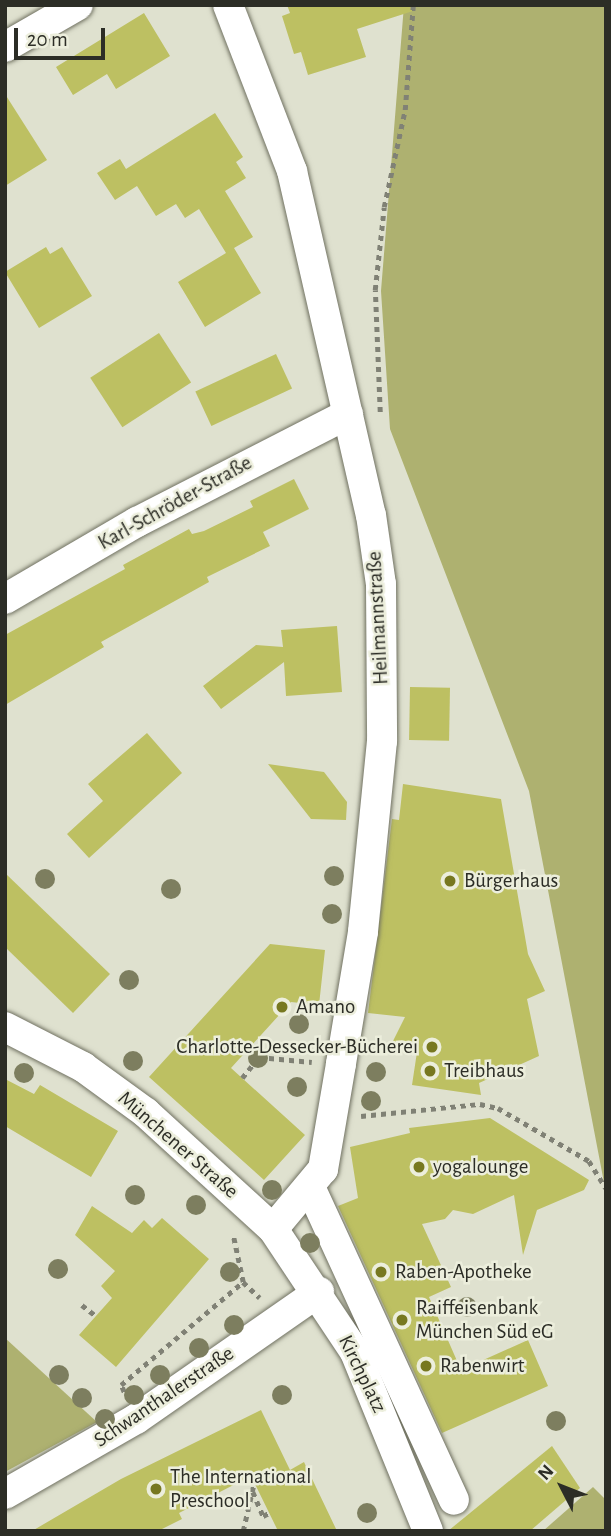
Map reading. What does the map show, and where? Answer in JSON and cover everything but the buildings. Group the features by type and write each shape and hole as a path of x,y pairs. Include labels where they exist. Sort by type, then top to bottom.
{"street":[{"path":"5,47 78,5"},
{"name":"Heilmannstraße","path":"228,5 292,171 350,421 381,584 383,687 363,932 332,1118 323,1169 311,1189 273,1229"},
{"name":"Karl-Schröder-Straße","path":"5,599 149,515 350,421"},
{"name":"Münchener Straße","path":"5,1027 83,1067 136,1105 273,1229"},
{"path":"311,1189 454,1500"},
{"name":"Kirchplatz","path":"273,1229 318,1292 355,1352 428,1531"},
{"name":"Schwanthalerstraße","path":"5,1494 135,1419 318,1292"}],"path":[{"path":"350,421 380,412 375,290 384,207 405,110 414,5"},
{"path":"242,1078 258,1057 341,1064"},
{"path":"332,1118 480,1104 498,1108 589,1161 606,1188"},
{"path":"135,1419 121,1385 243,1282 227,1208 238,1196"},
{"path":"82,1305 96,1316"},
{"path":"246,1530 254,1483"},
{"path":"252,1491 263,1516 269,1513"}],"green space":[{"path":"404,5 606,5 606,1193 529,791 390,429 381,291"},
{"path":"5,1338 97,1422 5,1472"},
{"path":"593,1487 606,1500 606,1531 543,1531"}],"place":[{"name":"Bürgerhaus","path":"450,881"},
{"name":"Amano","path":"282,1007"},
{"name":"Charlotte-Dessecker-Bücherei","path":"432,1047"},
{"name":"Treibhaus","path":"430,1071"},
{"name":"yogalounge","path":"419,1167"},
{"name":"Raben-Apotheke","path":"381,1272"},
{"name":"Raiffeisenbank München Süd eG","path":"402,1320"},
{"name":"Rabenwirt","path":"426,1366"},
{"name":"The International Preschool","path":"156,1489"}]}
